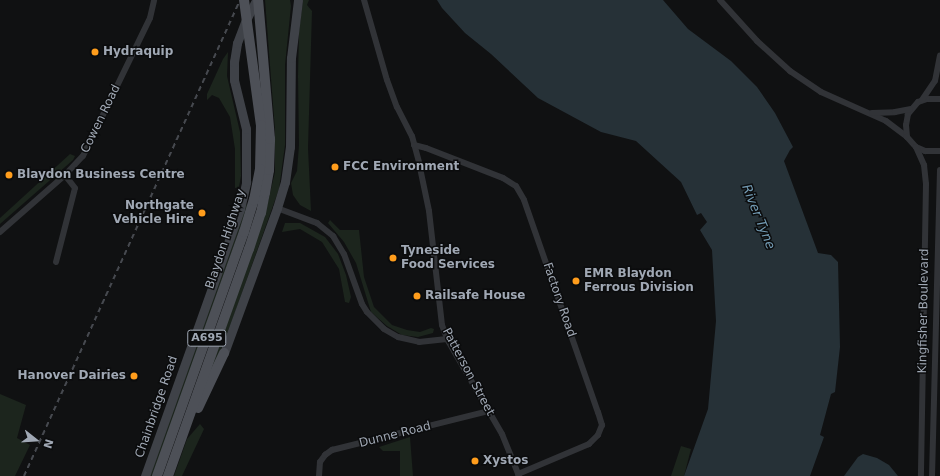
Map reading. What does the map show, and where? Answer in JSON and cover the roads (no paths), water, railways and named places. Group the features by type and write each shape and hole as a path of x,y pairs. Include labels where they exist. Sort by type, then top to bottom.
{"main road":[{"name":"Blaydon Highway","path":"157,476 244,232 254,200 260,169 261,125 244,0"},
{"name":"Blaydon Highway","path":"168,476 249,249 266,193 269,170 270,139 257,0"},
{"name":"Chainbridge Road","path":"145,476 240,209 246,182 246,129 234,80 234,62 237,43 257,0"},
{"path":"181,440 214,379 278,208 285,182 290,147 291,58 298,0"}],"street":[{"name":"Cowen Road","path":"0,232 65,175 86,152 150,18 154,0"},
{"name":"Patterson Street","path":"364,0 387,80 414,145 429,211 440,316 447,339 502,434 519,475"},
{"path":"720,0 762,46 790,71 822,92 848,105 870,113 895,112 910,109 922,100 935,81 940,55"},
{"path":"922,100 931,98 940,99"},
{"path":"907,137 906,119 910,109"},
{"name":"Kingfisher Boulevard","path":"870,113 893,126 907,137 916,147 924,166 926,184 921,476"},
{"name":"Factory Road","path":"414,145 426,148 503,178 516,186 524,200 598,412 602,425 598,435 589,444 519,475"},
{"path":"916,147 925,151 940,151"},
{"name":"Kingfisher Boulevard","path":"932,476 940,170"},
{"path":"56,262 75,188 65,175"},
{"path":"278,208 317,223 333,236 344,254 362,304 367,312 384,329 402,339 420,342 447,339"},
{"name":"Dunne Road","path":"319,476 319,466 322,458 336,449 489,412"}],"water":[{"name":"River Tyne","path":"437,0 663,0 688,29 731,61 757,87 775,113 793,147 784,161 818,253 831,255 838,262 840,347 835,392 831,394 820,435 824,437 810,476 684,476 708,409 716,321 712,250 700,230 707,222 701,213 697,215 681,182 636,141 601,132 538,98 491,54 465,33 442,8"},
{"path":"863,454 877,458 889,465 898,476 844,476 858,457"}],"railway":[{"path":"24,476 240,0"}],"place":[{"name":"Hydraquip","path":"95,52"},
{"name":"FCC Environment","path":"335,167"},
{"name":"Blaydon Business Centre","path":"9,175"},
{"name":"Northgate Vehicle Hire","path":"202,213"},
{"name":"Tyneside Food Services","path":"393,258"},
{"name":"EMR Blaydon Ferrous Division","path":"576,281"},
{"name":"Railsafe House","path":"417,296"},
{"name":"Hanover Dairies","path":"134,376"},
{"name":"Xystos","path":"475,461"}]}
